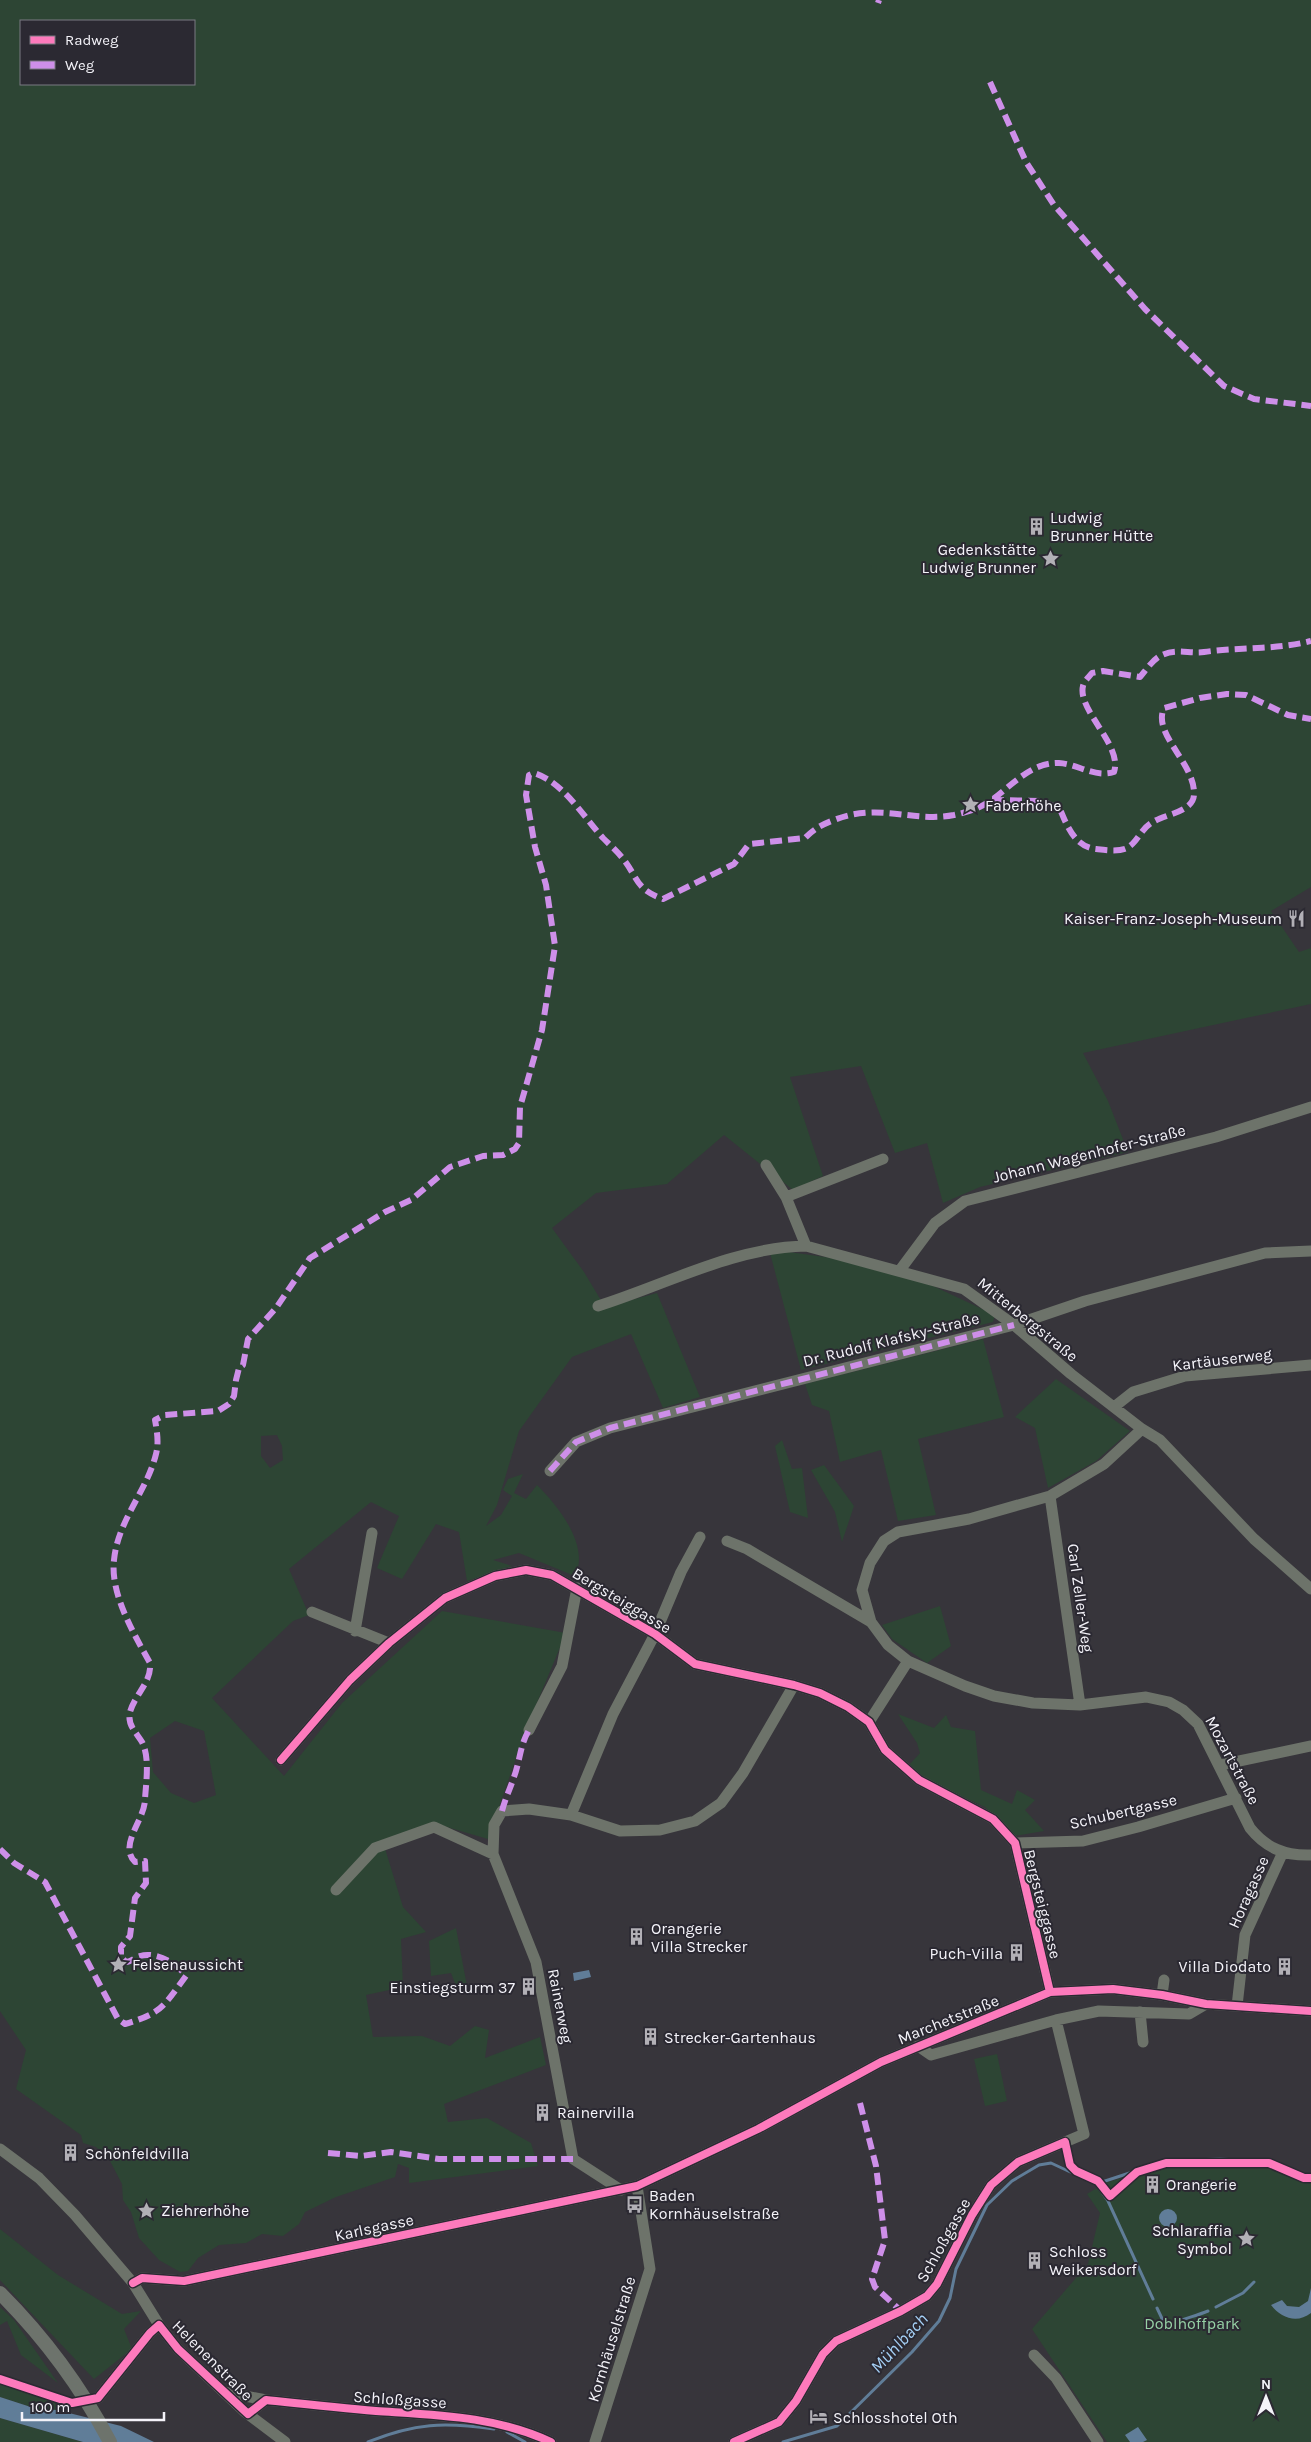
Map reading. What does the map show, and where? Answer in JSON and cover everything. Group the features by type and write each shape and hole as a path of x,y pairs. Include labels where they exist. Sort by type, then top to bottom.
{"main road":[{"path":"0,2293 41,2338 72,2378 110,2442"}],"street":[{"name":"Johann Wagenhofer-Straße","path":"900,1270 935,1223 965,1201 1216,1137 1311,1107"},
{"path":"786,1196 883,1160"},
{"path":"766,1165 786,1196 806,1246"},
{"name":"Mitterbergstraße","path":"598,1306 746,1254 780,1247 806,1246 964,1288 1014,1325 1071,1374 1142,1430 1160,1440 1254,1539 1311,1589"},
{"name":"Dr. Rudolf Klafsky-Straße","path":"550,1471 576,1442 610,1428 1014,1325 1085,1301 1264,1253 1311,1251"},
{"name":"Kartäuserweg","path":"1114,1407 1133,1392 1185,1376 1311,1365"},
{"path":"871,1622 862,1590 870,1563 884,1541 898,1532 969,1519 1050,1496 1104,1464 1142,1430"},
{"name":"Carl Zeller-Weg","path":"1050,1496 1080,1705"},
{"path":"355,1631 372,1533"},
{"path":"700,1537 681,1572 655,1634 613,1714 571,1815 620,1831 660,1830 695,1821 721,1803 743,1773 794,1686"},
{"path":"727,1541 747,1549 871,1622"},
{"name":"Bergsteiggasse","path":"281,1760 350,1680 389,1643 446,1598 495,1576 526,1570 552,1575 655,1634 695,1664 820,1693 848,1707 869,1722 885,1750 919,1780 993,1819 1015,1844 1050,1992"},
{"path":"529,1730 562,1666 577,1588"},
{"path":"312,1612 355,1631 389,1643"},
{"name":"Mozartstraße","path":"871,1622 888,1645 908,1661 994,1696 1033,1703 1080,1705 1146,1697 1169,1702 1183,1710 1198,1724 1250,1828 1262,1843 1283,1852 1311,1855"},
{"path":"869,1722 908,1661"},
{"path":"1220,1765 1311,1746"},
{"name":"Schubertgasse","path":"1015,1844 1083,1841 1236,1798"},
{"name":"Rainerweg","path":"571,1815 529,1808 502,1811 494,1825 493,1854 536,1962 573,2159 621,2190"},
{"path":"336,1890 375,1848 434,1827 493,1854"},
{"name":"Horagasse","path":"1237,2006 1245,1935 1283,1852"},
{"path":"1162,1995 1164,1980"},
{"name":"Marchetstraße","path":"621,2190 637,2186 758,2129 859,2072 1050,1992 1113,1989 1162,1995 1206,2004 1311,2011"},
{"name":"Marchetstraße","path":"918,2046 931,2055 1056,2020 1099,2011 1189,2014 1206,2004"},
{"path":"1140,2012 1142,2042"},
{"name":"Schloßgasse","path":"734,2442 779,2422 796,2401 824,2354 836,2342 901,2311 927,2296 937,2284 972,2215 991,2185 1018,2162 1084,2134 1056,2020"},
{"name":"Helenenstraße","path":"0,2149 39,2178 133,2283 159,2325 178,2349 248,2414 285,2442"},
{"name":"Kornhäuselstraße","path":"595,2442 644,2293 650,2269 637,2186"},
{"name":"Karlsgasse","path":"133,2283 142,2278 184,2281 621,2190"},
{"path":"98,2398 159,2325"},
{"path":"1034,2355 1056,2378 1098,2442"},
{"name":"Schloßgasse","path":"224,2392 266,2400 336,2408 449,2416 505,2424 552,2442"},
{"path":"248,2414 266,2400"}],"green space":[{"path":"0,0 1311,0 1311,887 1271,911 1299,952 1311,948 1311,1004 1083,1053 1108,1101 1128,1152 980,1187 943,1203 927,1143 895,1153 861,1066 790,1077 823,1176 793,1190 724,1135 667,1184 596,1193 552,1228 584,1272 605,1307 657,1293 700,1397 663,1408 631,1334 572,1357 519,1431 497,1505 486,1526 501,1515 512,1496 503,1490 508,1479 523,1474 514,1493 526,1499 537,1485 558,1509 570,1528 578,1548 577,1577 519,1553 493,1560 512,1566 467,1581 459,1532 436,1524 402,1579 377,1568 399,1516 371,1502 289,1569 309,1615 293,1621 212,1698 284,1776 342,1703 442,1611 566,1633 526,1729 488,1839 433,1823 383,1842 403,1907 426,1932 401,1939 403,1987 366,1995 373,2037 422,2036 450,2046 475,2026 489,2030 485,2058 540,2037 546,2065 444,2104 448,2122 487,2118 531,2143 538,2166 409,2183 409,2168 398,2164 395,2177 336,2197 305,2212 299,2224 283,2236 262,2234 246,2243 219,2245 198,2258 188,2271 180,2272 159,2260 139,2238 131,2212 123,2200 122,2184 109,2159 96,2147 83,2143 81,2135 16,2089 26,2050 0,2011","holes":["277,1435 282,1446 283,1460 270,1468 261,1456 261,1436","175,1721 204,1731 216,1795 194,1803 171,1793 153,1772 150,1738"]},
{"path":"789,1252 832,1258 931,1285 995,1315 993,1322 801,1370 770,1253"},
{"path":"983,1339 1004,1417 918,1439 936,1515 898,1521 881,1450 840,1462 829,1411 812,1405 805,1384"},
{"path":"1056,1379 1130,1431 1096,1461 1048,1488 1035,1428 1015,1417"},
{"path":"782,1440 792,1469 802,1468 808,1518 790,1512 775,1446"},
{"path":"824,1465 854,1506 842,1542 835,1512 811,1470"},
{"path":"940,1606 951,1646 927,1663 892,1639 882,1625"},
{"path":"898,1714 934,1728 946,1715 951,1727 975,1731 981,1790 1012,1804 1017,1790 1035,1800 1025,1810 1044,1831 1014,1836 985,1807 924,1779 909,1765 920,1753 917,1743"},
{"path":"456,1928 467,1986 458,1991 451,1973 431,1976 429,1941"},
{"path":"997,2054 1007,2101 985,2106 974,2059"},
{"name":"Doblhoffpark","path":"1170,2164 1260,2164 1311,2180 1311,2442 1107,2442 1032,2329 1088,2264 1100,2213 1087,2194 1105,2183"},
{"path":"0,2229 58,2275 122,2314 141,2311 124,2329 132,2349 94,2379 0,2280"},
{"path":"0,2307 14,2320 58,2383 21,2355 7,2321 0,2325"},
{"path":"0,2376 63,2394 57,2410 37,2409 0,2397"},
{"path":"0,2418 83,2442 0,2442"}],"water":[{"path":"589,1970 591,1977 574,1981 573,1973"},
{"path":"1164,2209 1172,2209 1177,2214 1175,2225 1164,2227 1159,2222 1159,2214"},
{"path":"1311,2288 1311,2313 1306,2316 1295,2319 1290,2318 1275,2310 1271,2305 1282,2300 1287,2306 1299,2307 1308,2301"},
{"path":"0,2397 37,2409 57,2410 121,2426 154,2442 83,2442 0,2418"},
{"path":"1138,2427 1147,2440 1143,2442 1130,2442 1125,2435"}],"waterway":[{"name":"Mühlbach","path":"783,2442 837,2426 912,2352 939,2321 950,2298 956,2269 987,2205 1012,2181 1039,2165 1051,2163 1096,2184 1166,2161 1220,2159 1269,2162 1305,2177 1311,2177"},
{"path":"1096,2184 1108,2201 1153,2299"},
{"path":"1216,2307 1243,2293 1254,2282"},
{"path":"1157,2308 1166,2327 1208,2311"},
{"name":"Mühlbach","path":"368,2442 400,2431 430,2426 460,2425 494,2429"},
{"name":"Mühlbach","path":"507,2432 525,2442"}],"marked path":[{"path":"990,82 1026,162 1054,205 1145,309 1224,386 1254,399 1311,406"},
{"path":"0,1849 14,1863 45,1882 118,2019 125,2024 147,2016 161,2008 186,1976 172,1963 153,1955 140,1956 126,1962 121,1957 121,1947 130,1936 135,1898 146,1883 145,1861 135,1862 129,1848 144,1807 147,1770 146,1755 142,1742 131,1725 129,1717 132,1706 146,1682 150,1663 119,1600 114,1573 117,1545 121,1532 152,1468 158,1441 155,1420 165,1415 218,1411 229,1404 234,1396 236,1380 239,1368 243,1365 248,1339 276,1308 310,1258 385,1212 411,1200 450,1167 483,1156 503,1155 515,1149 519,1143 520,1107 542,1030 555,946 546,885 535,847 526,795 529,775 534,773 544,777 563,792 622,857 643,888 663,899 734,864 749,844 805,838 821,826 851,815 881,813 939,817 959,814 984,805 1023,775 1040,766 1049,764 1066,764 1100,773 1114,772 1115,762 1112,751 1087,706 1083,695 1085,681 1092,673 1103,671 1140,677 1156,659 1167,653 1271,647 1311,641"},
{"path":"992,800 1042,801 1060,809 1073,835 1082,844 1096,849 1124,849 1131,845 1149,825 1158,819 1184,809 1193,800 1193,782 1164,728 1162,718 1164,708 1200,698 1227,694 1246,695 1288,715 1311,719"},
{"path":"550,1471 576,1442 610,1428 1014,1325"},
{"path":"502,1811 529,1730"},
{"path":"860,2103 876,2166 885,2240 872,2279 875,2287 901,2311"},
{"path":"328,2153 361,2156 391,2152 439,2159 573,2159"}],"cycle path":[{"path":"281,1760 350,1680 389,1643 445,1598 495,1576 526,1570 552,1575 655,1634 695,1664 794,1685 820,1693 848,1707 869,1722 885,1750 919,1780 993,1819 1015,1843 1050,1992"},
{"path":"133,2283 142,2278 184,2281 637,2186 758,2129 881,2062 1050,1992 1113,1989 1162,1995 1206,2004 1311,2011"},
{"path":"734,2442 779,2422 796,2401 823,2354 836,2341 901,2311 927,2296 937,2284 972,2215 991,2185 1018,2162 1065,2142 1070,2165 1076,2171 1098,2181 1110,2196 1137,2172 1166,2163 1269,2163 1304,2178 1311,2178"},
{"path":"0,2379 72,2403 98,2398 150,2333 159,2325 178,2349 248,2414 266,2400 465,2418 509,2427 551,2442"}],"place":[{"name":"Ludwig Brunner Hütte","path":"1036,526"},
{"name":"Gedenkstätte Ludwig Brunner","path":"1050,558"},
{"name":"Faberhöhe","path":"971,805"},
{"name":"Kaiser-Franz-Joseph-Museum","path":"1296,918"},
{"name":"Orangerie Villa Strecker","path":"637,1937"},
{"name":"Puch-Villa","path":"1017,1953"},
{"name":"Felsenaussicht","path":"118,1964"},
{"name":"Villa Diodato","path":"1285,1966"},
{"name":"Einstiegsturm 37","path":"529,1987"},
{"name":"Strecker-Gartenhaus","path":"650,2037"},
{"name":"Rainervilla","path":"543,2112"},
{"name":"Schönfeldvilla","path":"71,2153"},
{"name":"Orangerie","path":"1152,2184"},
{"name":"Baden Kornhäuselstraße","path":"635,2204"},
{"name":"Ziehrerhöhe","path":"147,2210"},
{"name":"Schlaraffia Symbol","path":"1246,2239"},
{"name":"Schloss Weikersdorf","path":"1035,2260"},
{"name":"Schlosshotel Oth","path":"819,2417"}]}
